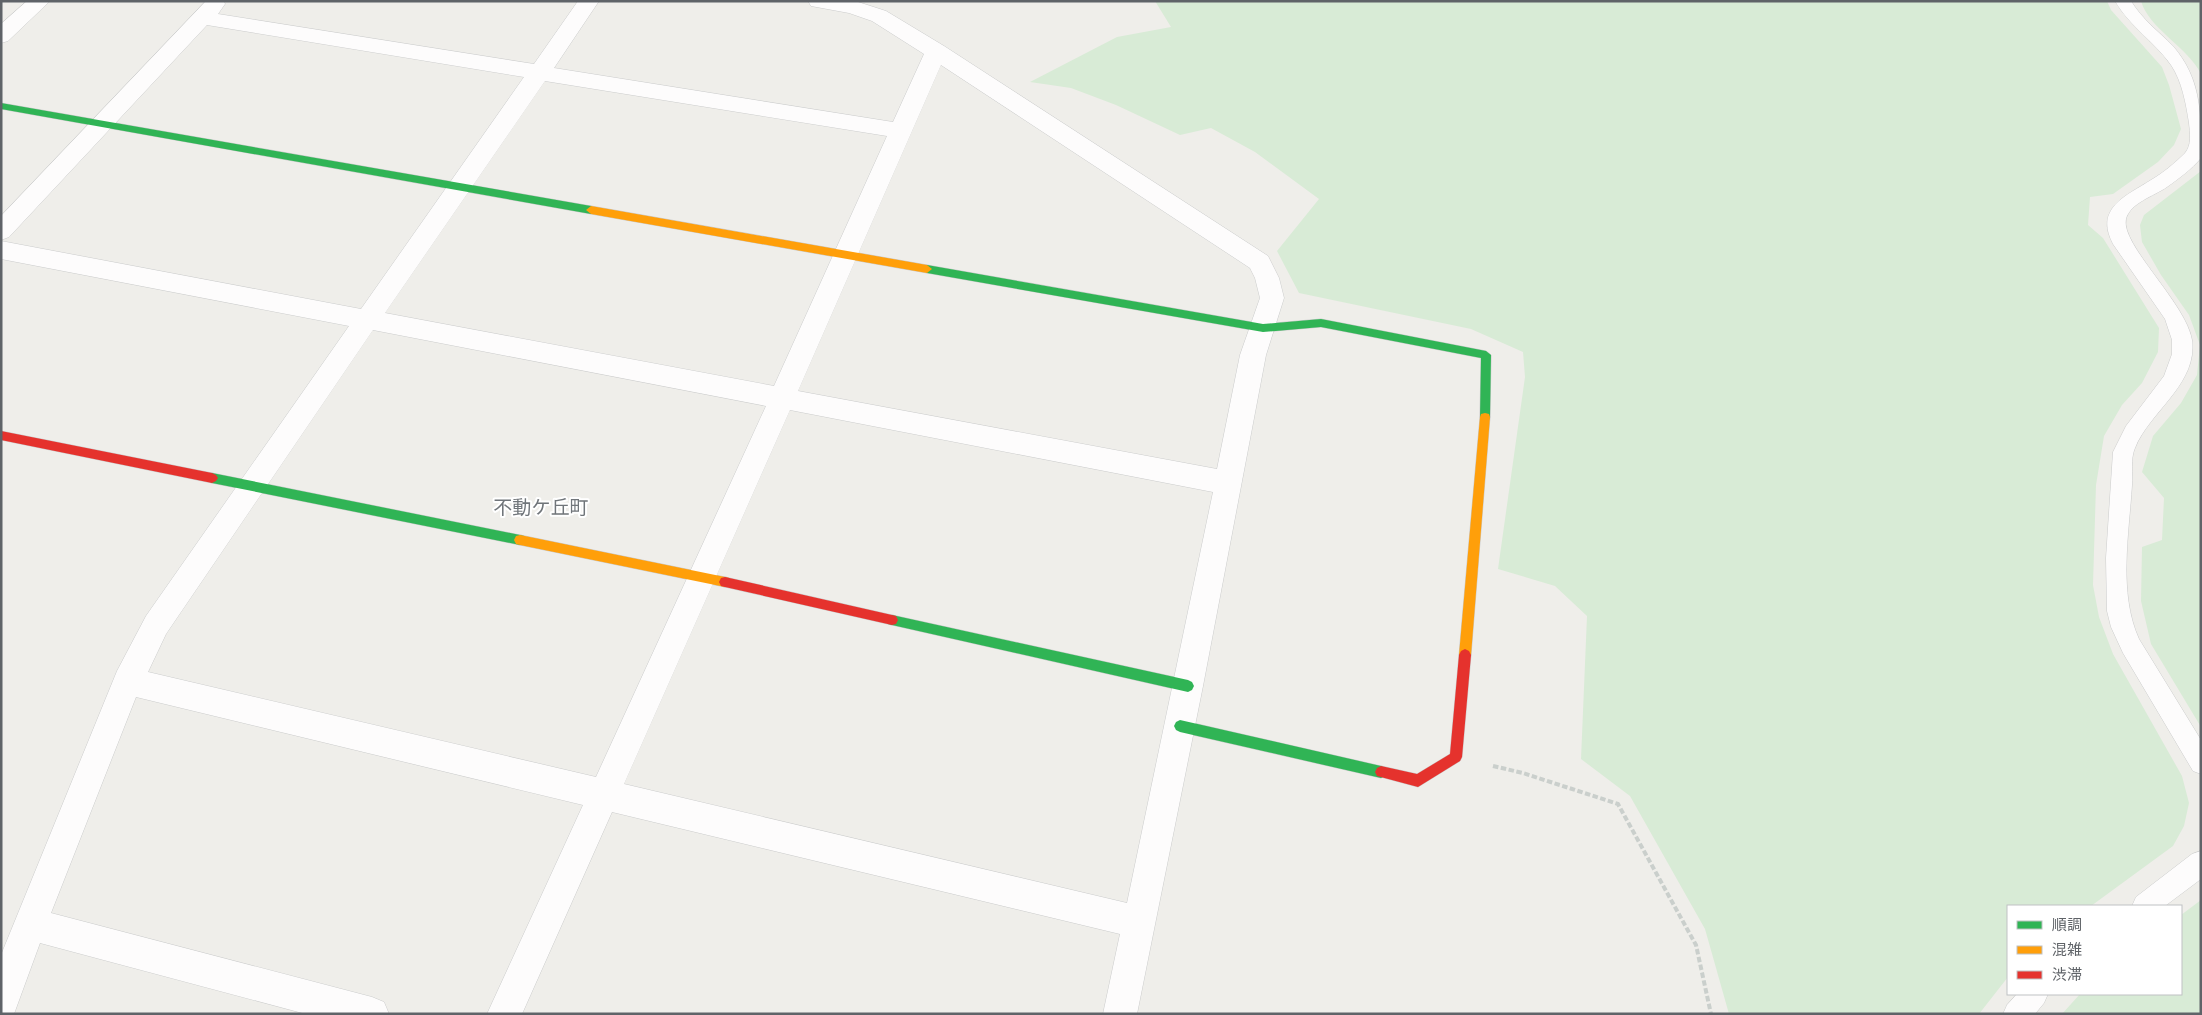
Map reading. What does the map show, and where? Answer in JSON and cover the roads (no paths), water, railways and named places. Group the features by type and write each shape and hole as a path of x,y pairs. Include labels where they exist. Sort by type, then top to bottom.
{"street":[{"path":"1,36 40,1"},
{"path":"1,232 218,1"},
{"path":"1,1004 128,681 156,625 251,485 589,1"},
{"path":"818,1 852,7 878,16 936,51 1241,249 1259,262 1267,278 1272,298 1253,355 1180,726 1120,1014"},
{"path":"203,18 901,131"},
{"path":"504,1014 702,577 936,51"},
{"path":"1,106 1262,328 1321,323 1486,355 1486,400 1456,757 1418,781 1180,726"},
{"path":"1,250 1228,483"},
{"path":"1,435 702,577 1188,686"},
{"path":"128,681 1139,922"},
{"path":"31,924 372,1014"}],"lane":[{"path":"2123,1 2137,22 2180,64 2187,80 2194,108 2198,139 2196,151 2189,160 2159,184 2136,197 2121,210 2116,222 2118,235 2124,247 2174,318 2182,339 2182,354 2177,368 2159,399 2134,430 2124,446 2118,540 2118,608 2122,626 2131,646 2201,763"},
{"path":"2146,905 2201,863"},
{"path":"2016,1014 2034,995"}],"district":[{"name":"不動ケ丘町","path":"541,507"}]}
